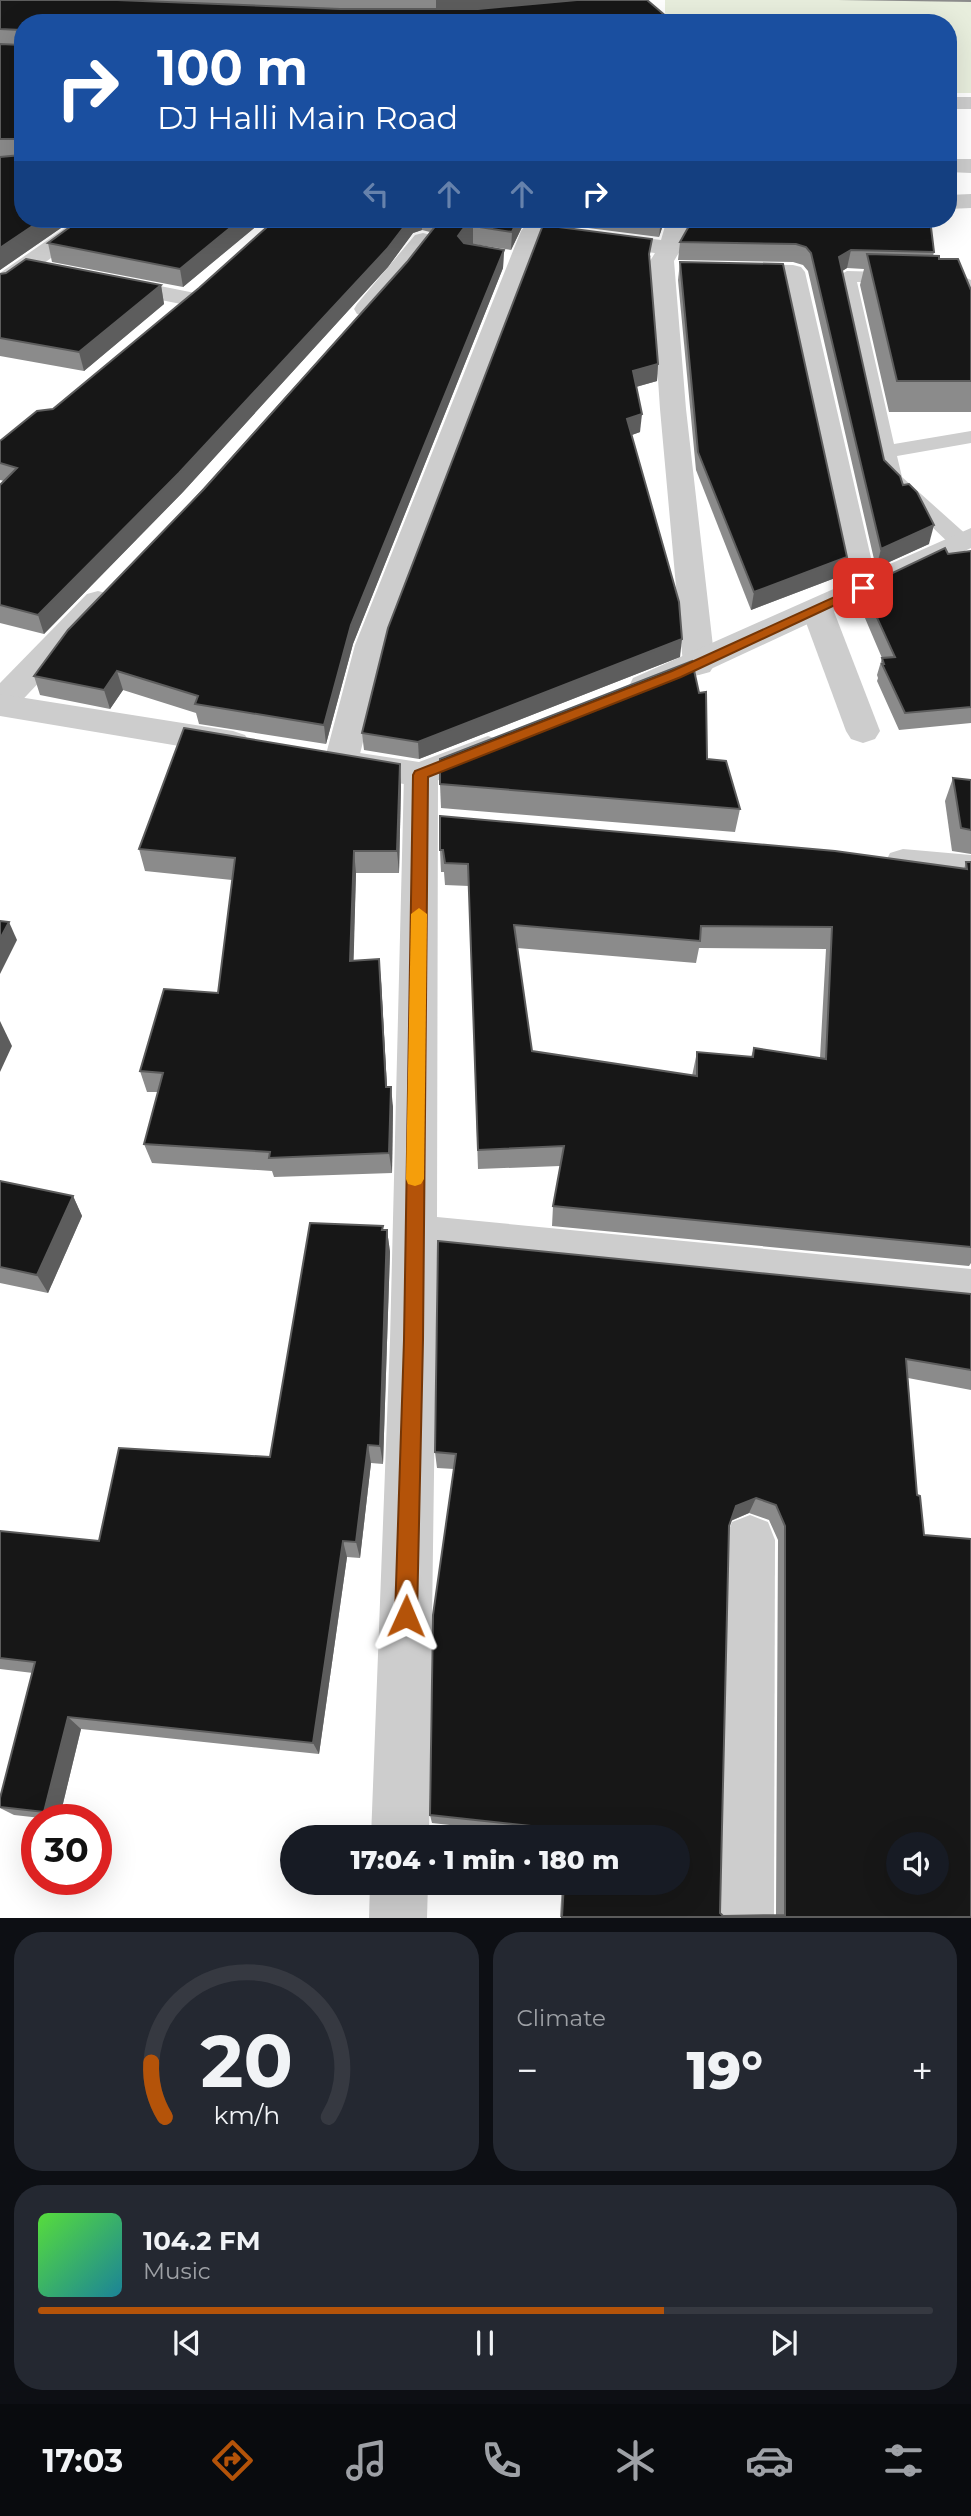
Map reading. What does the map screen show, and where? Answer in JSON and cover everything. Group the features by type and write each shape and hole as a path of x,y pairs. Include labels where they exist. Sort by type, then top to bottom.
{"street":[{"path":"0,284 80,228"},
{"path":"679,228 684,265 673,409 698,664"},
{"path":"510,739 421,775 328,759 510,259 533,231 684,265 793,272 863,588"},
{"path":"344,334 423,240"},
{"path":"25,266 63,273"},
{"path":"89,278 200,291 162,323"},
{"path":"612,699 698,664 863,588 968,545"},
{"path":"0,704 121,577"},
{"path":"817,608 863,731"},
{"path":"0,704 259,748"},
{"path":"400,1825 414,1235 440,823 421,775"},
{"path":"876,860 971,869"},
{"path":"414,1235 971,1290"},
{"path":"744,1917 750,1539"},
{"path":"398,1917 399,1895"}],"lane":[{"path":"968,545 892,480 847,276 958,279 971,289"},
{"path":"885,452 971,438"}],"green space":[{"path":"665,0 971,0 971,93 957,93 957,14 665,14"}],"building":[{"path":"0,0 117,0 340,9 478,9 577,0 647,0 663,14 14,14 14,30 0,29"},
{"path":"0,44 14,45 14,139 0,139"},
{"path":"14,156 14,228 30,228 0,248 0,157"},
{"path":"69,228 230,228 180,269 48,243"},
{"path":"266,228 403,228 387,249 179,473 38,615 0,605 0,485 17,468 0,463 0,441 37,411 53,409 199,288"},
{"path":"434,228 466,228 458,236 464,243 504,250 351,625 324,725 195,704 198,696 117,671 104,690 34,676 68,630 204,489 407,262"},
{"path":"486,228 514,228 512,232"},
{"path":"542,228 566,228 652,239 649,254 658,364 633,371 642,414 627,419 679,602 682,639 418,742 362,733 388,628"},
{"path":"688,228 931,228 934,252 851,250 839,257 884,460 900,476 903,485 909,484 917,492 934,525 881,549 811,253 806,247 796,244 680,242"},
{"path":"867,254 958,259 971,290 971,381 897,381"},
{"path":"26,259 161,285 79,352 0,338 0,274 6,273"},
{"path":"680,262 783,264 847,557 754,592 698,452"},
{"path":"945,548 948,554 971,551 971,707 905,713 882,664 882,658 895,657 863,587"},
{"path":"692,661 699,693 706,692 707,759 726,761 740,809 440,784 440,759"},
{"path":"184,728 400,764 397,851 354,851 350,961 379,959 386,1087 391,1087 389,1153 269,1158 270,1152 144,1144 163,1073 140,1071 164,989 218,993 235,858 139,849"},
{"path":"953,778 971,780 971,830 961,828"},
{"path":"440,816 835,851 967,869 966,862 971,862 971,1247 553,1206 564,1146 478,1150 468,864 445,863 443,850 440,850","holes":["514,925 700,941 701,926 832,927 826,1059 754,1048 753,1057 697,1052 697,1076 532,1051"]},
{"path":"0,921 9,922 0,939"},
{"path":"0,1181 73,1196 37,1275 0,1267"},
{"path":"310,1223 383,1226 382,1230 387,1230 380,1446 368,1445 356,1542 343,1541 313,1743 68,1717 46,1804 21,1804 21,1809 0,1807 0,1798 35,1662 0,1658 0,1531 99,1541 119,1448 270,1457"},
{"path":"438,1241 971,1294 971,1370 906,1359 917,1495 920,1496 924,1535 971,1539 971,1917 562,1917 563,1895 690,1895 690,1825 521,1825 430,1815 433,1615 456,1454 435,1452","holes":["756,1498 776,1505 785,1526 785,1915 723,1916 720,1913 729,1526 736,1506"]}],"slow traffic":[{"path":"415,1179 419,914"}],"route":[{"path":"406,1616 421,775 677,674 863,588"}]}
